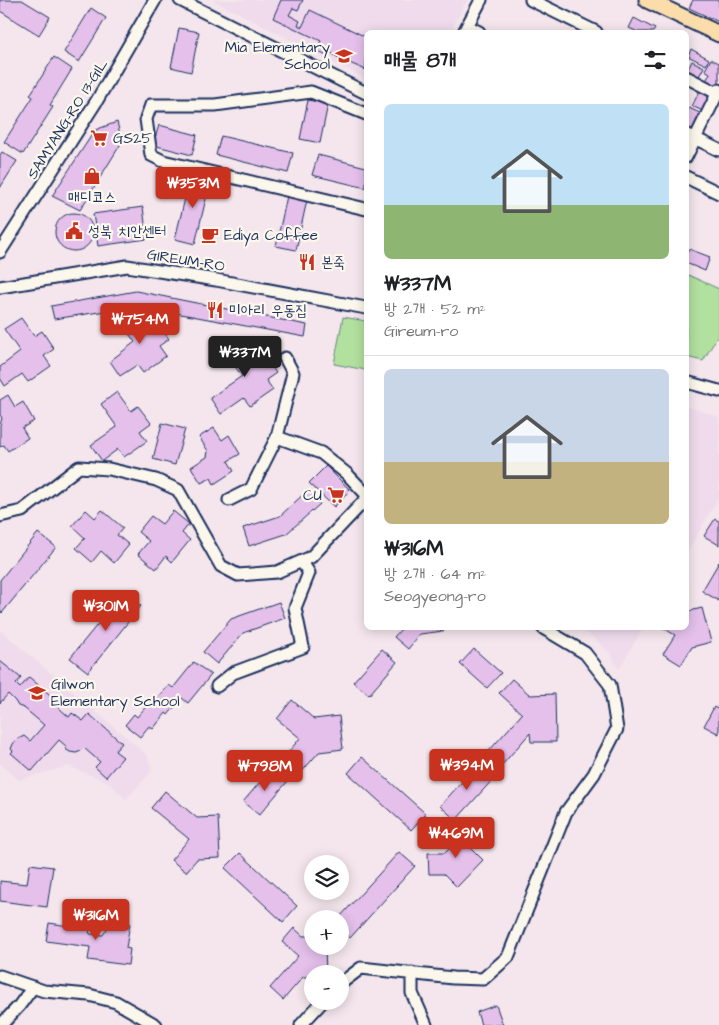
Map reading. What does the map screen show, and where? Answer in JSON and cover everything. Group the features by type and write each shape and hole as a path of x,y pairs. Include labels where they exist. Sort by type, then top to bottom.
{"main road":[{"path":"647,0 719,34"}],"street":[{"name":"SAMYANG-RO 13-GIL","path":"0,252 96,102 155,0"},
{"path":"180,0 364,93"},
{"path":"466,30 481,0"},
{"path":"531,0 592,30"},
{"path":"689,78 718,91 714,110 691,136 719,150"},
{"path":"364,113 311,92 215,105 151,105 146,119 151,155 163,161 364,209"},
{"path":"689,178 719,193"},
{"name":"GIREUM-RO","path":"0,286 126,266 216,280 364,308"},
{"path":"229,500 252,489 277,437 293,373 285,358"},
{"path":"689,383 719,391"},
{"path":"277,437 321,452 347,474 364,492"},
{"path":"0,516 22,511 80,467 109,469 156,480 178,490 221,566 238,575 278,572 312,557 364,501"},
{"path":"216,686 233,673 303,646 295,608 308,573 302,562"},
{"path":"349,977 361,968 453,978 483,979 508,957 566,812 594,774 617,729 610,686 585,653 546,630"},
{"path":"412,973 412,993 426,1025"},
{"path":"1,977 44,991 89,995 116,1002 156,1025"},
{"path":"1,1025 19,1006 33,987"},
{"path":"301,1025 315,1010"}],"shaded area":[{"name":"Mia Elementary School","path":"213,0 467,0 451,30 364,30 364,78"},
{"path":"689,407 719,417 719,497 689,549"},
{"name":"Gilwon Elementary School","path":"0,630 147,755 152,771 126,799 108,782 68,766 19,780 0,764"},
{"path":"581,630 642,630 619,669 609,652 593,637"}],"green space":[{"path":"689,275 719,289 719,334 703,361 689,358"},
{"path":"343,317 364,321 364,370 334,364"}],"building":[{"path":"0,0 22,0 50,17 39,35 0,11"},
{"path":"281,0 303,0 298,10 293,8 289,15 300,21 298,25 302,27 310,10 364,36 364,69 340,59 327,50 325,55 316,51 321,41 273,18"},
{"path":"693,0 719,0 719,22 689,8"},
{"path":"91,8 106,18 79,62 64,52"},
{"path":"634,18 655,29 634,30 629,28"},
{"path":"179,28 199,32 191,72 171,67"},
{"path":"691,49 709,59 706,65 689,56"},
{"path":"54,57 72,69 50,105 53,107 23,154 4,142 33,97 30,95"},
{"path":"711,59 719,63 719,84 717,89 705,83 710,73 705,70"},
{"path":"692,61 704,67 697,80 689,75 689,67"},
{"path":"701,88 713,95 705,112 692,106"},
{"path":"308,100 328,104 320,143 300,139"},
{"path":"689,108 704,115 697,130 689,132"},
{"path":"117,122 122,142 80,210 52,196 95,130"},
{"path":"159,125 197,135 192,155 153,145"},
{"path":"221,136 293,153 288,173 216,155"},
{"path":"2,152 17,161 0,188 0,155"},
{"path":"318,155 364,166 364,188 312,175"},
{"path":"191,174 211,178 195,244 175,239"},
{"path":"287,196 307,200 296,250 276,246"},
{"path":"143,207 147,239 98,246 93,214"},
{"name":"성북 치안센터","path":"74,213 88,218 93,232 88,246 74,251 60,246 55,232 60,218"},
{"path":"689,249 710,257 705,271 689,264"},
{"path":"136,291 307,325 305,337 138,306 54,319 51,306"},
{"path":"136,308 149,327 157,321 169,339 159,346 166,356 143,373 137,365 120,376 110,361 135,342 119,320"},
{"path":"21,318 34,336 42,331 54,349 44,356 51,366 28,382 22,374 5,386 0,378 0,367 20,352 4,329"},
{"path":"240,337 256,360 264,355 276,373 266,380 273,390 250,406 244,398 221,414 210,398 242,376 222,349"},
{"path":"117,392 131,411 138,406 151,423 140,431 147,441 124,457 118,449 102,461 91,445 117,427 101,404"},
{"path":"8,395 15,407 23,402 34,421 22,428 28,438 8,451 4,445 0,447 0,425 2,418 0,415 0,400"},
{"path":"162,423 185,429 175,465 153,459"},
{"path":"214,428 222,440 229,435 240,454 228,461 234,471 214,484 211,478 201,483 191,467 207,457 208,451 199,437"},
{"path":"326,466 350,490 334,507 309,483"},
{"path":"308,490 320,504 286,534 249,546 243,528 280,516"},
{"path":"86,510 95,518 102,510 123,528 117,535 129,545 114,563 101,551 92,562 76,548 85,538 72,526"},
{"path":"173,511 189,524 182,533 190,540 172,562 166,556 156,569 138,554 149,541 138,532 151,516 162,524"},
{"path":"715,519 719,521 719,545 704,536"},
{"path":"38,533 56,547 2,613 0,611 0,580"},
{"path":"719,562 719,601 702,591"},
{"path":"124,592 141,606 88,672 70,658"},
{"path":"279,602 285,618 243,633 217,664 203,652 231,619"},
{"path":"702,608 711,642 692,647 681,665 663,654 675,635 666,630 689,630 689,611"},
{"path":"400,630 444,630 420,634 408,649 394,637"},
{"path":"382,649 397,662 369,695 353,682"},
{"path":"474,649 501,673 487,688 460,664"},
{"path":"0,661 21,678 16,684 20,688 29,677 62,705 59,708 69,717 72,713 83,721 89,714 122,743 115,751 123,757 106,777 95,767 100,762 84,748 76,753 70,752 65,749 67,747 59,740 32,771 11,753 16,740 24,736 30,741 44,725 24,708 18,706 8,694 0,703"},
{"path":"194,662 211,675 188,703 182,698 153,729 149,726 140,737 125,725 134,714 137,717 150,702 153,704 169,685 173,688"},
{"path":"512,679 530,695 555,694 556,742 531,742 530,733 502,765 488,752 522,714 499,693"},
{"path":"292,700 314,719 339,716 343,749 319,752 299,775 282,760 300,738 277,719"},
{"path":"714,707 719,710 719,734 704,726"},
{"path":"362,757 426,814 411,830 348,773"},
{"path":"479,763 495,777 456,820 440,806"},
{"path":"271,769 287,782 259,815 243,802"},
{"path":"165,791 197,818 218,817 220,858 197,859 186,872 171,860 189,839 151,808"},
{"path":"453,828 470,829 470,847 483,860 457,887 444,874 429,874 428,853 445,853 453,845"},
{"path":"399,852 415,866 350,938 349,910 346,910"},
{"path":"240,853 297,906 283,922 225,868"},
{"path":"30,864 53,867 47,907 0,901 0,881 27,884"},
{"path":"115,916 130,923 126,948 130,949 128,965 88,960 90,947 46,941 49,923 89,929 90,934 103,935"},
{"path":"294,928 304,936 304,955 325,955 326,965 304,965 304,977 283,1000 270,988 298,956 282,942"},
{"path":"496,1005 503,1025 481,1025 477,1012"}],"place":[{"name":"Mia Elementary School","path":"344,56"},
{"name":"GS25","path":"99,138"},
{"name":"매디코스","path":"92,176"},
{"name":"성북 치안센터","path":"74,231"},
{"name":"Ediya Coffee","path":"210,235"},
{"name":"본죽","path":"307,262"},
{"name":"미아리 우동집","path":"215,310"},
{"name":"CU","path":"336,495"},
{"name":"Gilwon Elementary School","path":"37,693"}]}
